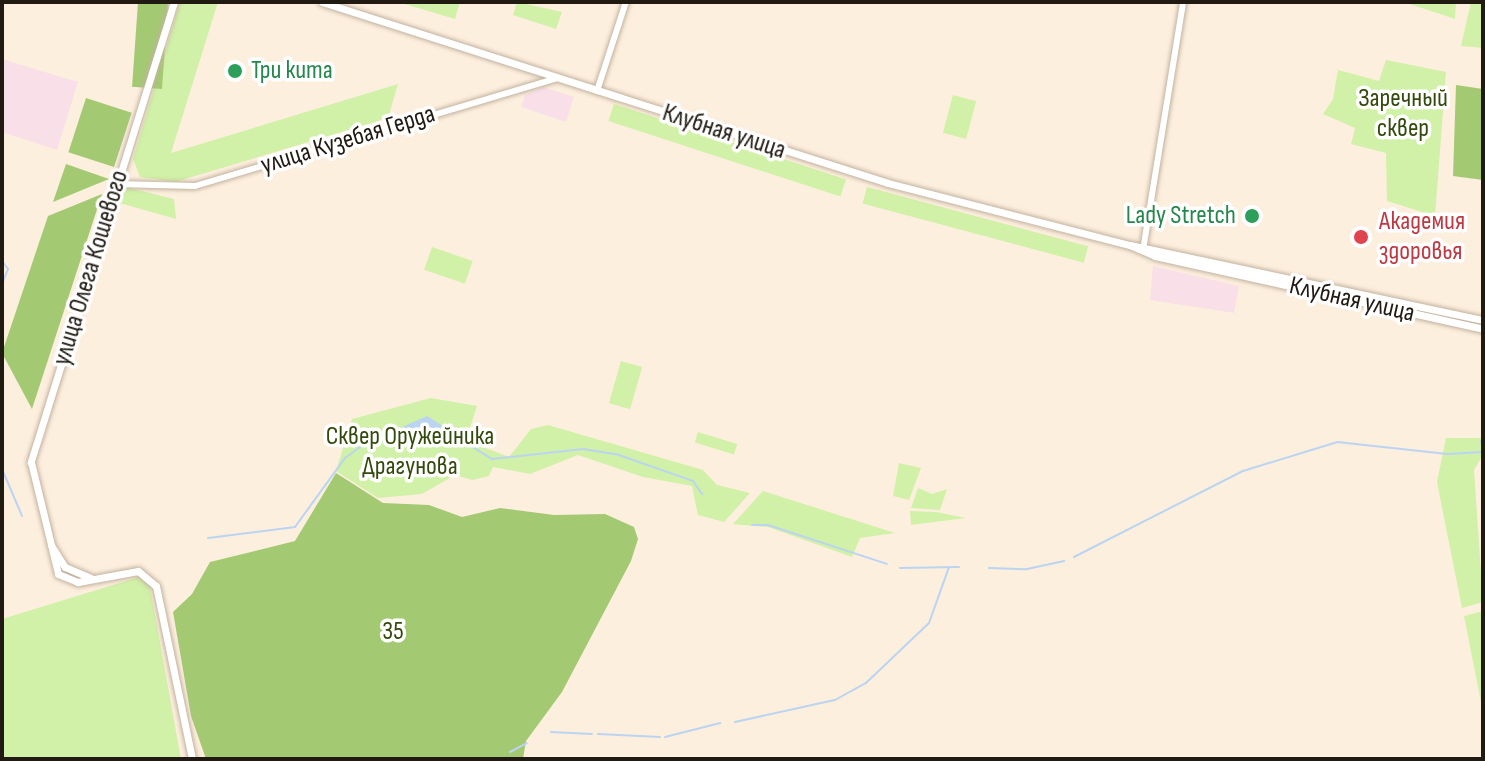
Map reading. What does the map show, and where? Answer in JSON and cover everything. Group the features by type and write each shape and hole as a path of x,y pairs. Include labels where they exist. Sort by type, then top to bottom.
{"main road":[{"name":"улица Олега Кошевого","path":"174,2 32,449 46,536 54,567 63,579 96,579 138,571 156,586 192,759"},
{"name":"Клубная улица","path":"322,2 845,171 1130,245 1483,329"},
{"name":"Клубная улица","path":"1143,248 1483,320"}],"street":[{"path":"597,91 626,2"},
{"path":"1143,248 1183,2"},
{"name":"улица Кузебая Герда","path":"117,184 138,183 173,189 195,186 557,78"},
{"path":"125,160 138,183"}],"shaded area":[{"path":"2,59 78,82 57,150 2,132"},
{"path":"543,87 574,97 566,122 521,107 525,95"},
{"path":"1153,266 1239,286 1234,313 1150,300"}],"green space":[{"path":"138,2 168,4 162,89 132,87"},
{"path":"180,2 218,2 171,153 398,84 388,118 175,182 140,177 133,159"},
{"path":"398,2 460,2 455,19"},
{"path":"517,2 562,12 556,29 513,15"},
{"path":"1403,2 1456,2 1455,19 1428,10"},
{"path":"1471,2 1483,4 1483,48 1461,46"},
{"name":"Заречный сквер","path":"1386,60 1446,72 1435,216 1387,201 1386,153 1351,144 1355,128 1323,114 1333,99 1338,70 1379,81"},
{"path":"1456,85 1483,89 1483,180 1453,176"},
{"path":"953,95 976,101 966,139 943,133"},
{"path":"86,98 132,113 114,167 68,152"},
{"path":"614,104 846,179 840,197 608,121"},
{"path":"66,164 109,179 53,202"},
{"path":"125,187 174,199 176,219 116,202"},
{"path":"867,187 1088,246 1084,263 863,203"},
{"path":"102,194 32,409 2,353 48,216"},
{"path":"432,247 473,261 465,284 424,270"},
{"path":"621,361 642,367 630,409 609,403"},
{"name":"Сквер Оружейника Драгунова","path":"431,398 477,406 469,431 475,444 509,457 531,429 548,425 703,470 717,485 750,493 724,522 698,515 692,486 643,477 578,455 530,474 493,467 489,476 472,480 455,475 422,494 378,498 336,471 352,419"},
{"path":"698,432 737,444 734,455 695,443"},
{"path":"1446,438 1483,438 1483,455 1474,470 1483,602 1462,608 1437,482"},
{"path":"899,463 921,468 909,500 893,496"},
{"name":"35","path":"336,473 383,503 429,505 462,517 500,508 554,515 605,514 634,527 638,539 631,561 562,692 526,741 523,759 206,759 191,716 173,612 192,594 210,562 295,541"},
{"path":"918,488 932,494 947,489 940,510 911,508"},
{"path":"763,491 895,533 860,538 852,557 768,527 733,524"},
{"path":"910,511 936,512 966,518 911,525"},
{"path":"139,577 149,582 181,759 2,759 2,619"},
{"path":"1483,611 1483,712 1464,616"}],"water":[{"path":"427,416 443,426 435,443 395,440 402,427"}],"waterway":[{"path":"2,261 8,269 2,284"},
{"path":"453,435 492,459 583,449 616,454 693,481 702,494"},
{"path":"208,538 295,527 345,458 366,443 395,440"},
{"path":"1481,441 1483,450"},
{"path":"1074,557 1243,471 1337,442 1447,454 1483,452"},
{"path":"2,469 22,516"},
{"path":"752,525 768,525 887,564"},
{"path":"989,568 1027,569 1064,561"},
{"path":"735,722 835,700 866,683 929,623 949,567"},
{"path":"900,568 959,567"},
{"path":"665,737 720,723"},
{"path":"551,732 592,734"},
{"path":"598,734 660,737"},
{"path":"510,752 527,743"}],"place":[{"name":"Три кита","path":"235,71"},
{"name":"Lady Stretch","path":"1252,216"},
{"name":"Академия здоровья","path":"1361,237"}]}
